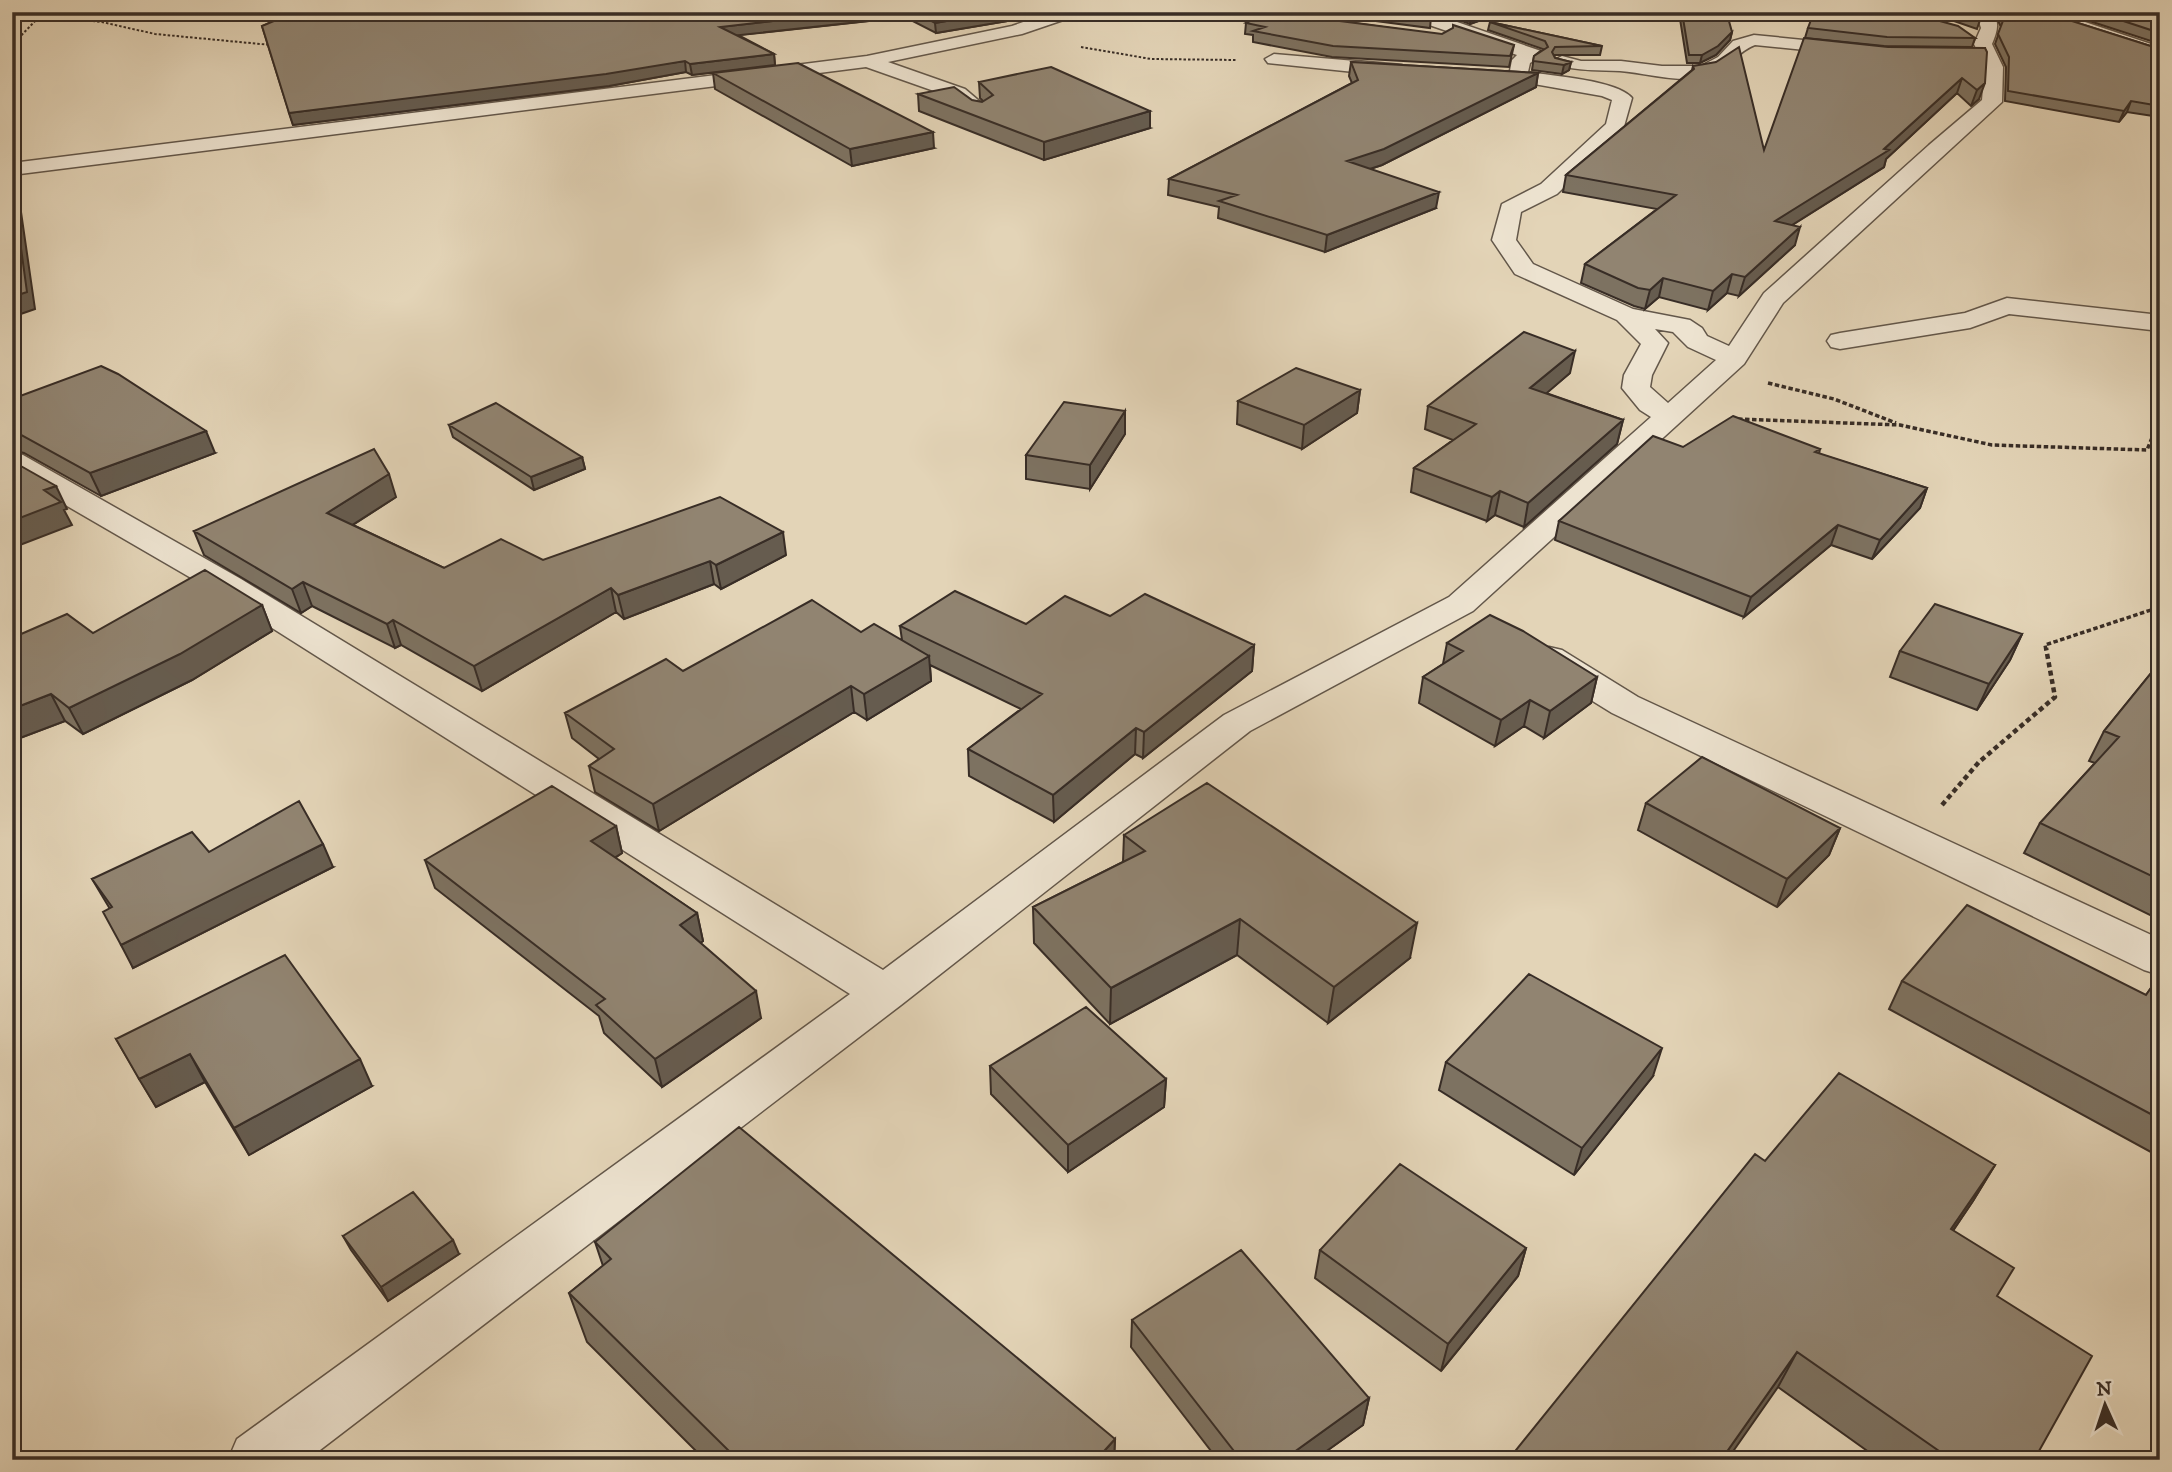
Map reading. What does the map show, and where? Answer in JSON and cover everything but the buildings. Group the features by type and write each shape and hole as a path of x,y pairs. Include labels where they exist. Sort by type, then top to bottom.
{"street":[{"path":"12,169 867,61 1016,30 1069,12"},
{"path":"1409,12 1452,24 1485,39 1535,55 1581,66"},
{"path":"258,1460 885,993 1237,723 1492,623 1670,417 1734,358 1773,298 1936,149 1992,102 1994,67 1975,47 1990,30 1989,18 1983,12"},
{"path":"2056,12 2064,21 2160,52"},
{"path":"1416,34 1485,39"},
{"path":"1511,76 1538,78 1581,66 1621,65 1662,72 1706,71 1724,61 1739,45 1754,40 1871,52"},
{"path":"1292,49 1312,62"},
{"path":"1511,76 1521,60 1535,55"},
{"path":"1274,59 1361,69 1427,72"},
{"path":"867,61 958,93 981,111"},
{"path":"1511,76 1607,91 1622,98 1616,126 1549,189 1510,209 1504,240 1524,269 1626,315 1681,326 1693,334 1697,341 1734,358"},
{"path":"1840,341 1970,320 2007,306 2160,323"},
{"path":"1626,315 1655,343 1638,375 1636,388 1650,404 1670,417"},
{"path":"12,461 229,586 885,993"},
{"path":"1492,623 1625,705 2160,958"}],"path":[{"path":"12,13 102,22 155,34 272,45"},
{"path":"12,46 38,17"},
{"path":"1016,30 1102,52 1152,59 1274,59"},
{"path":"1717,374 1807,390 1849,403 1900,425 1992,446 2147,450 2160,418"},
{"path":"1670,417 1900,425"},
{"path":"1912,841 1979,762 2054,697 2045,645 2160,607"}]}
